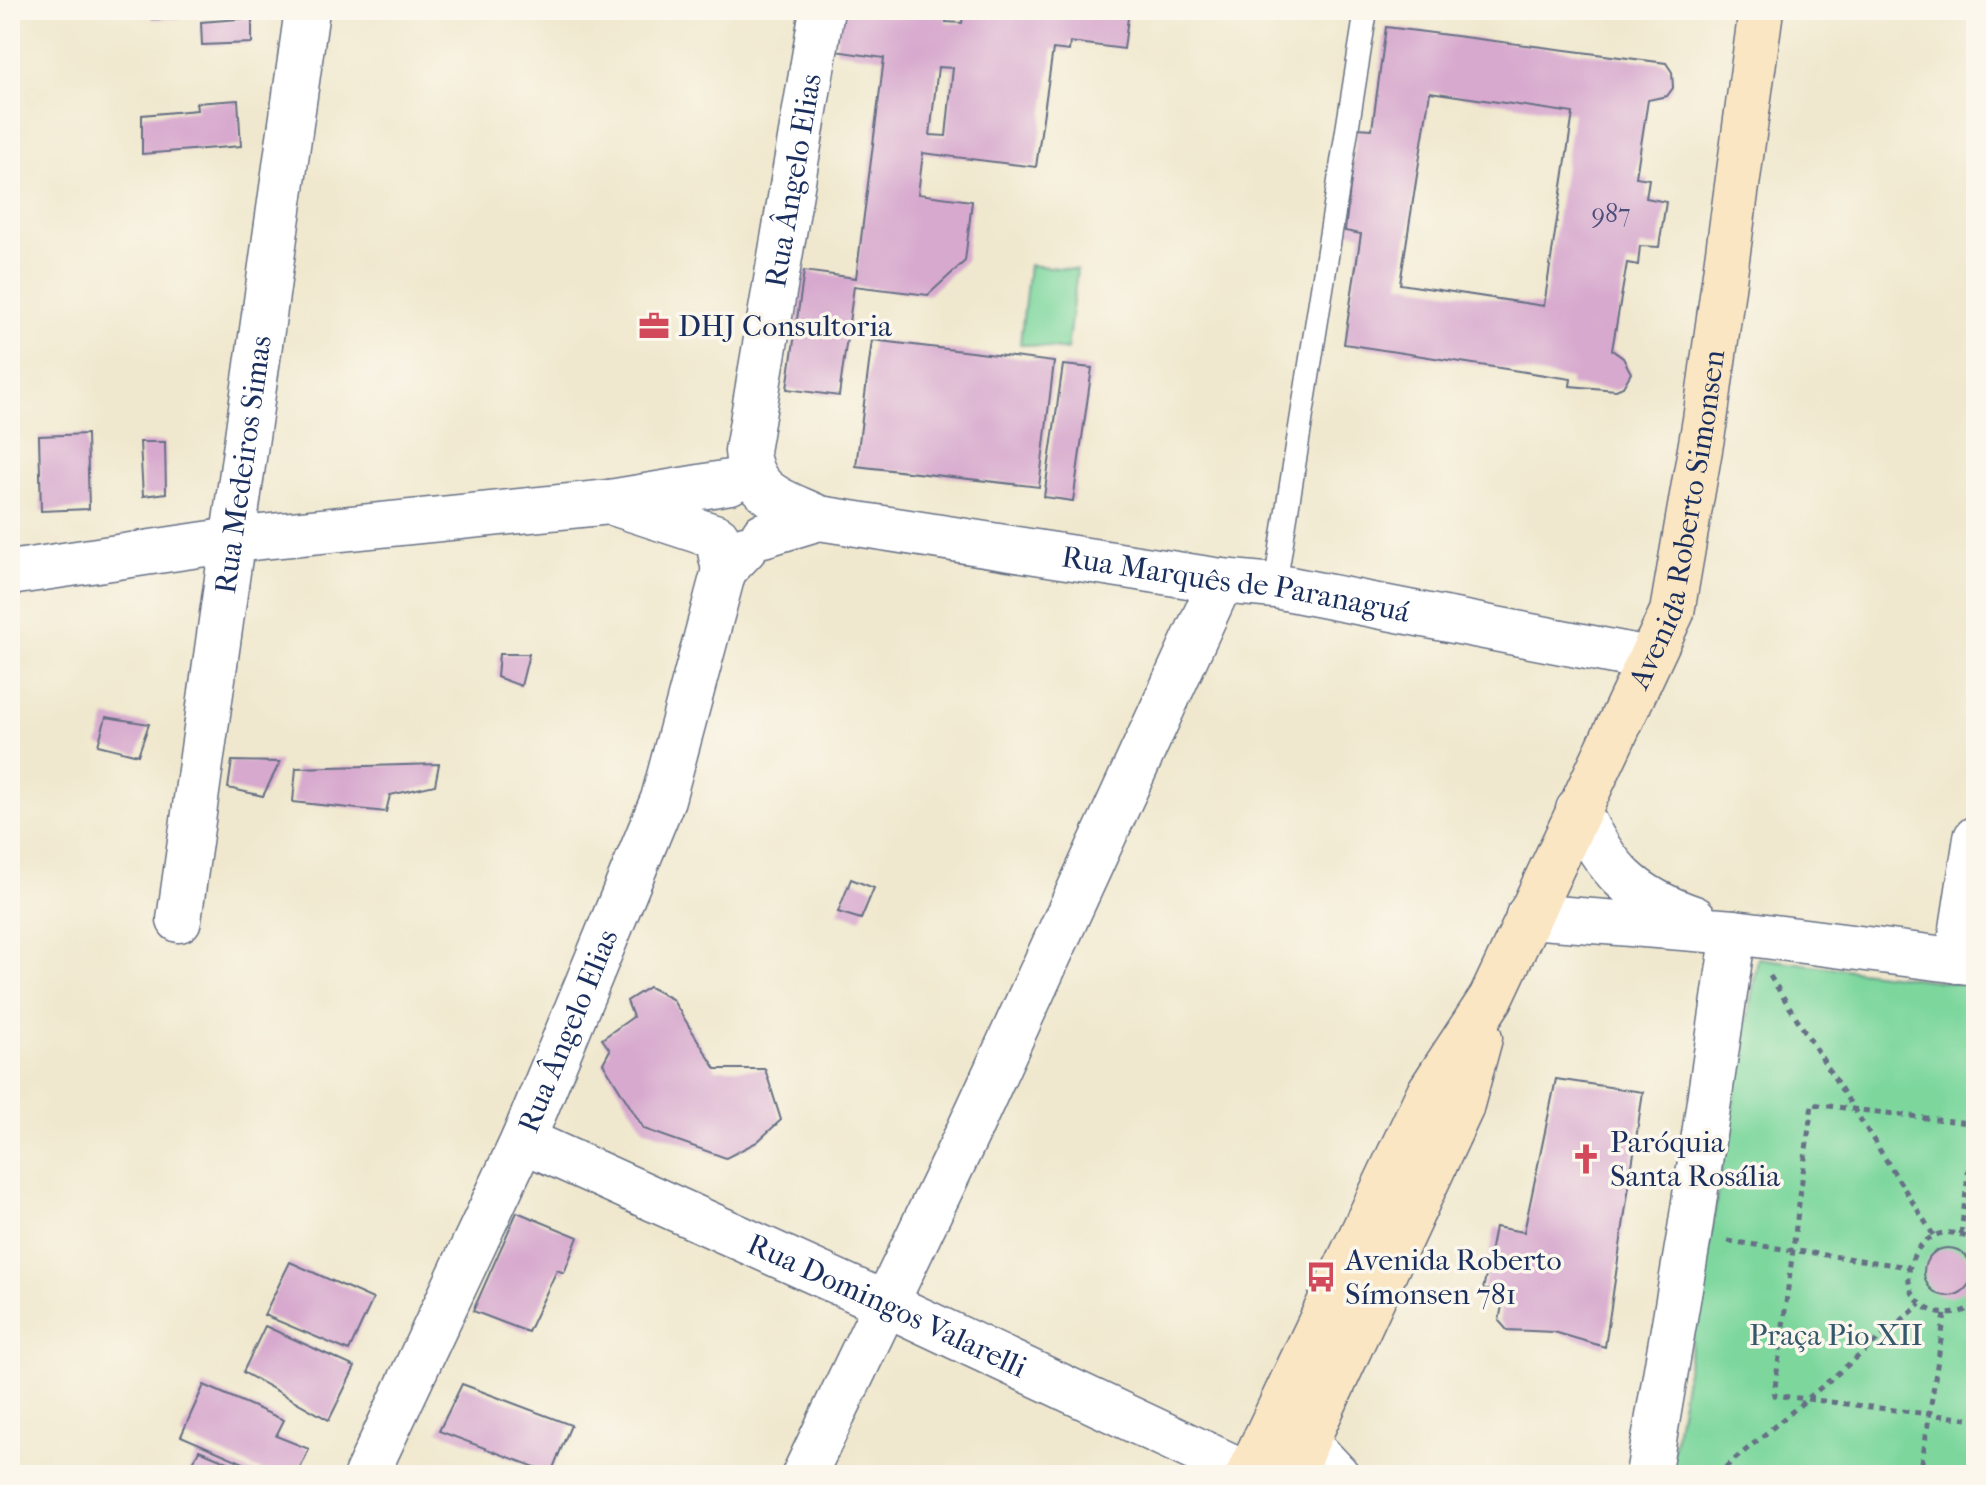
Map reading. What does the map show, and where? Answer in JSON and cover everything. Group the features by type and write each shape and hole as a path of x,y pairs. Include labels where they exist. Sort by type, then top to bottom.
{"main road":[{"name":"Avenida Roberto Simonsen","path":"1249,1475 1428,1094 1491,998 1672,612 1705,420 1761,10"},
{"name":"Avenida Roberto Simonsen","path":"1298,1458 1461,1108 1491,998"},
{"path":"1298,1458 1302,1406 1391,1213 1416,1121"}],"street":[{"name":"Rua Medeiros Simas","path":"179,920 307,10"},
{"name":"Rua Ângelo Elias","path":"745,486 752,474 747,451 822,10"},
{"path":"10,573 232,540 745,486 770,503 771,520 738,546"},
{"path":"738,546 708,523 707,505 715,491 745,486"},
{"name":"Rua Marquês de Paranaguá","path":"745,486 819,518 1221,581 1275,586 1649,659"},
{"path":"610,502 738,546"},
{"name":"Rua Marquês de Paranaguá","path":"738,546 819,518"},
{"name":"Rua Ângelo Elias","path":"366,1475 523,1140 663,799 738,546"},
{"path":"804,1475 969,1130 1221,581"},
{"path":"1578,810 1593,844 1611,867 1647,900 1734,932"},
{"path":"1528,916 1734,932 1966,962 1976,838"},
{"path":"1648,1475 1689,1236 1734,932"},
{"name":"Rua Domingos Valarelli","path":"523,1140 884,1303 1249,1475"},
{"path":"1298,1458 1337,1475"}],"lane":[{"path":"1275,586 1366,10"}],"path":[{"path":"1734,932 1758,958 1934,1236"},
{"path":"1975,1124 1812,1104 1774,1395 1976,1420"},
{"path":"1961,1234 1976,1107"},
{"path":"1975,1307 1958,1313 1932,1311 1921,1304 1908,1281 1913,1254 1922,1243 1934,1236 1947,1232 1961,1234 1976,1243"},
{"path":"1689,1236 1909,1267"},
{"path":"1716,1475 1921,1304"},
{"path":"1920,1475 1945,1314"}],"green space":[{"path":"1029,265 1077,270 1067,350 1020,344"},
{"name":"Praça Pio XII","path":"1758,958 1976,986 1976,1475 1669,1475"}],"building":[{"path":"152,10 180,10 180,18 152,19"},
{"path":"841,10 948,10 946,22 962,23 964,10 1066,10 1065,14 1071,14 1071,10 1129,10 1124,49 1070,42 1069,51 1053,49 1036,167 923,153 918,194 972,201 965,261 928,295 854,286 839,396 787,389 804,271 856,278 884,58 835,51","holes":["938,67 953,68 946,136 930,135"]},
{"path":"252,18 252,43 202,45 201,22"},
{"path":"1386,27 1666,63 1672,72 1673,88 1667,96 1648,100 1636,177 1649,179 1646,198 1666,202 1659,247 1640,246 1638,265 1627,263 1612,350 1623,358 1631,373 1623,387 1616,390 1570,386 1571,379 1344,344 1361,234 1345,231 1357,128 1372,129","holes":["1430,92 1573,113 1544,306 1400,284"]},
{"path":"238,100 241,146 142,154 142,115 197,110 196,103"},
{"path":"872,340 1054,362 1039,487 856,466"},
{"path":"1063,365 1092,368 1073,501 1044,497"},
{"path":"87,434 89,509 41,511 39,436"},
{"path":"140,442 165,442 166,493 143,496"},
{"path":"499,654 529,654 521,686 497,677"},
{"path":"106,717 149,724 138,755 98,745"},
{"path":"232,761 280,762 263,796 228,788"},
{"path":"439,764 435,785 390,795 386,812 293,802 296,768"},
{"path":"851,879 874,888 861,919 838,912"},
{"path":"649,987 672,999 716,1069 765,1069 781,1120 757,1142 726,1158 644,1129 603,1063 610,1050 602,1039 633,1017 627,1001"},
{"name":"Paróquia Santa Rosália","path":"1556,1079 1643,1092 1605,1347 1554,1332 1507,1330 1499,1321 1505,1290 1483,1290 1495,1227 1524,1232"},
{"path":"517,1212 578,1237 564,1273 557,1270 528,1332 473,1311"},
{"path":"1948,1248 1965,1255 1972,1272 1965,1289 1948,1296 1931,1289 1924,1272 1931,1255"},
{"path":"290,1262 373,1299 349,1351 264,1315"},
{"path":"265,1326 355,1367 329,1420 243,1372"},
{"path":"462,1384 571,1425 551,1473 439,1431"},
{"path":"204,1385 284,1420 276,1436 309,1449 297,1475 271,1475 181,1436"},
{"path":"199,1450 259,1475 187,1475"}],"place":[{"name":"DHJ Consultoria","path":"654,326"},
{"name":"Paróquia Santa Rosália","path":"1586,1159"},
{"name":"Avenida Roberto Símonsen 781","path":"1321,1277"}]}
